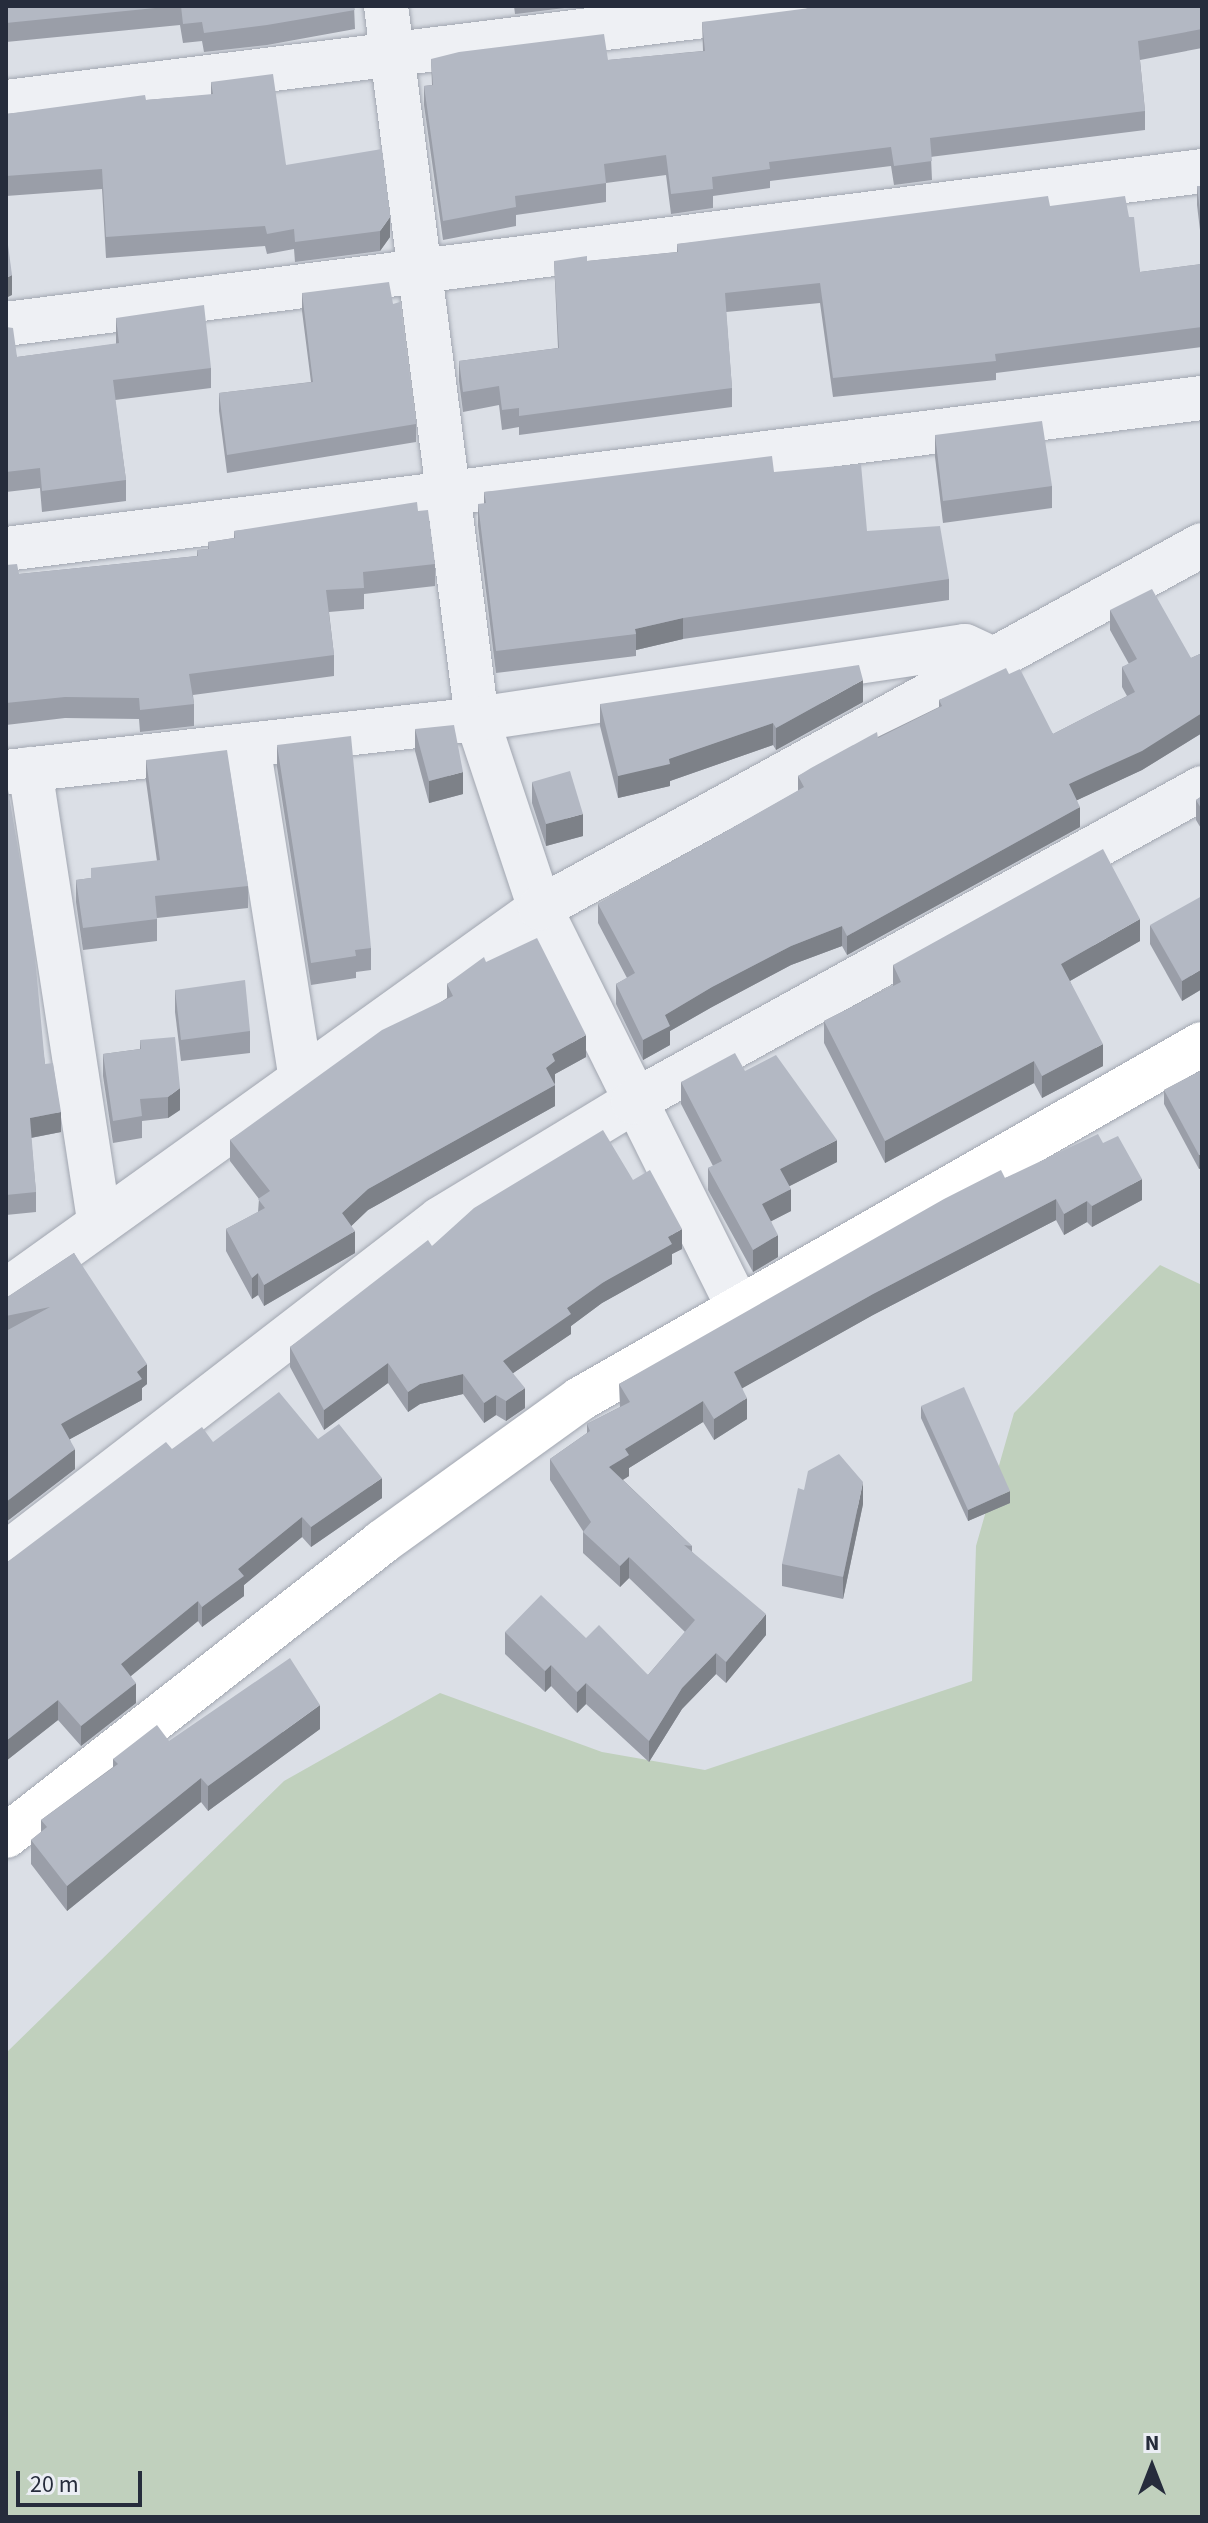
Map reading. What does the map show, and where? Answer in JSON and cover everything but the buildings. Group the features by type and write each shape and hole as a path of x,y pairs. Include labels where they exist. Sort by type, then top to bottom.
{"street":[{"path":"386,6 477,719 540,908 633,1102 738,1306"},
{"path":"6,102 785,6"},
{"path":"6,324 1202,171"},
{"path":"6,549 1202,398"},
{"path":"6,1291 540,908 1202,545"},
{"path":"100,1224 18,770 477,719 965,646 991,658"},
{"path":"248,745 301,1079"},
{"path":"6,1554 440,1219 633,1102 1202,788"},
{"path":"6,1836 394,1533 580,1399 738,1306 1202,1044"}],"green space":[{"path":"1160,1265 1202,1285 1202,2517 6,2517 6,2053 284,1781 440,1693 602,1752 705,1770 972,1681 976,1546 1014,1413"}]}
